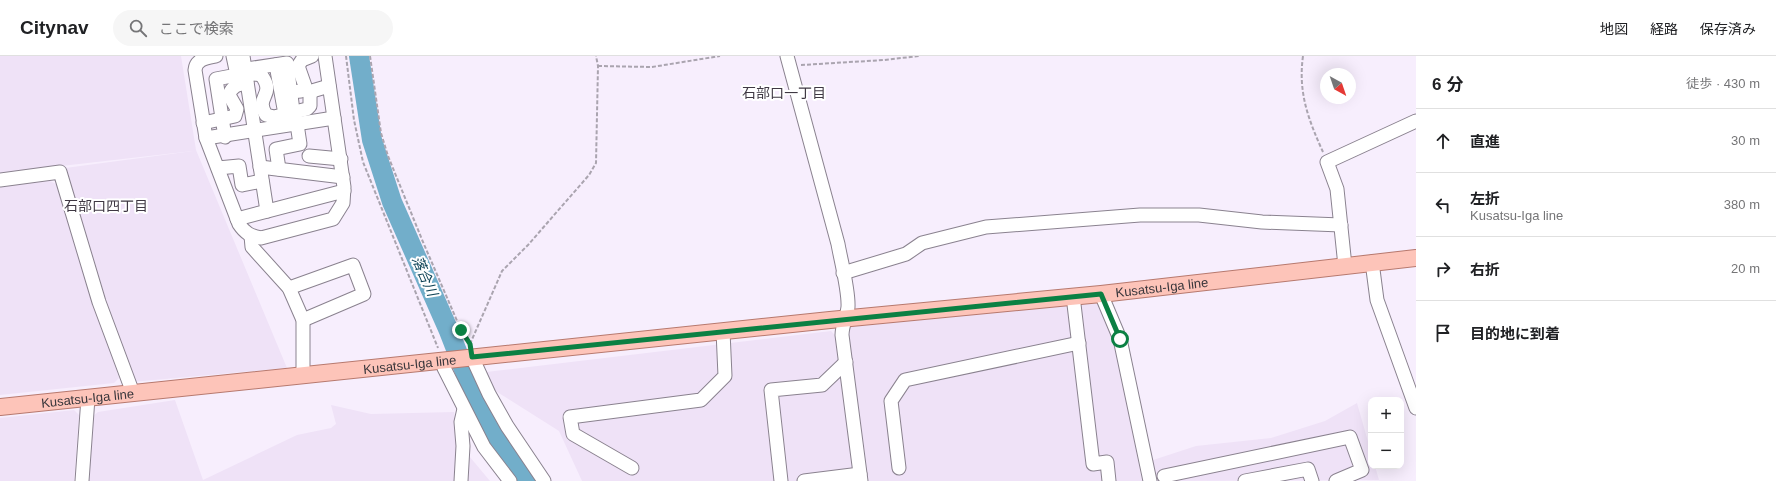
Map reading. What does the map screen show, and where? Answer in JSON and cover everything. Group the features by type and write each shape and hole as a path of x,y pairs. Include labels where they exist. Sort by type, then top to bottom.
{"main road":[{"name":"Kusatsu-Iga line","path":"0,407 446,360 470,353 723,331 1101,294 1416,258"}],"street":[{"path":"225,136 216,79 237,75 233,56"},
{"path":"243,56 267,211"},
{"path":"281,97 301,91 305,86 298,66 302,60 312,56"},
{"path":"210,57 200,60 195,70 206,138 243,231 251,236 261,238 333,219 343,203 344,191 341,160 325,56"},
{"path":"788,61 834,229 843,273 848,307 842,335 860,477 804,481"},
{"path":"203,122 235,116 237,109 229,95 231,89 246,76 276,65 287,63 281,97 300,144 276,149 280,169"},
{"path":"246,76 262,76 268,84 267,93 262,101 262,108 266,115 291,120 334,118"},
{"path":"206,138 255,131 291,120 310,106 310,96 312,91 329,86"},
{"path":"1345,266 1337,189 1327,162 1416,121"},
{"path":"317,154 341,160"},
{"path":"218,168 239,166 242,185 262,181"},
{"path":"260,167 280,169 309,180 343,177"},
{"path":"0,180 60,172 85,251 99,302 133,393"},
{"path":"237,219 344,191"},
{"path":"843,273 906,254 922,243 986,227 1140,215 1199,215 1262,222 1341,225"},
{"path":"251,236 252,248 289,288 303,320 303,375"},
{"path":"1372,262 1377,300 1416,408"},
{"path":"289,288 353,265 364,294 303,320"},
{"path":"1101,294 1120,339 1150,481"},
{"path":"1074,296 1093,464 1107,462 1110,481"},
{"path":"632,468 573,434 570,417 701,400 725,376 723,331"},
{"path":"899,468 891,401 905,380 1079,343"},
{"path":"470,353 506,426 544,481"},
{"path":"446,360 444,368 484,447 510,481"},
{"path":"781,481 771,390 822,385 846,362"},
{"path":"82,481 88,398"},
{"path":"461,481 463,446 461,422 464,409"},
{"path":"1164,476 1350,436 1362,470 1336,481"},
{"path":"1245,481 1308,469 1312,481"}],"path":[{"path":"346,56 354,120 363,162 446,360"},
{"path":"370,56 381,133 388,156 470,353"},
{"path":"470,353 502,271 528,245 589,175 596,163 598,66 596,56"},
{"path":"598,66 652,67 720,56"},
{"path":"788,61 884,60 919,56"},
{"path":"1303,56 1301,71 1307,114 1327,162"}],"shaded area":[{"path":"0,56 181,56 196,150 287,368 132,382 65,168 193,151 0,173"},
{"path":"50,181 58,185 119,378 114,383 0,395 0,187"},
{"path":"1099,302 1116,346 1142,481 869,481 848,335 849,327"},
{"path":"831,331 836,336 855,481 582,481 559,431 494,390 486,372"},
{"path":"175,400 203,480 297,435 331,428 336,424 331,405 371,414 454,412 458,445 456,481 88,481 92,417 98,412"},
{"path":"1357,403 1368,442 1368,469 1376,469 1379,480 1154,481 1150,461 1196,446 1271,438 1325,421"},
{"path":"74,410 79,415 74,481 0,481 0,418"},
{"path":"469,456 490,481 468,481"}],"waterway":[{"name":"落合川","path":"359,56 372,140 392,202 449,331 483,418 527,481"}],"district":[{"name":"石部口一丁目","path":"784,93"},
{"name":"石部口四丁目","path":"106,206"}],"route":[{"path":"461,330 470,344 472,357 853,317 1101,294 1120,339"}]}
